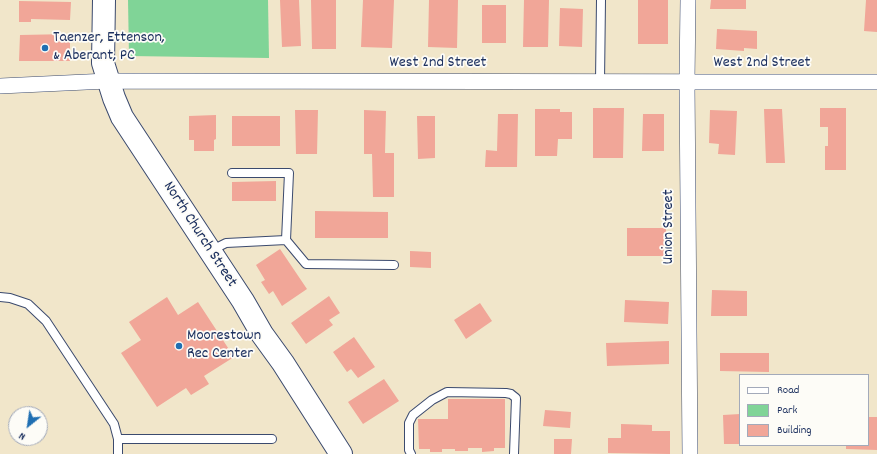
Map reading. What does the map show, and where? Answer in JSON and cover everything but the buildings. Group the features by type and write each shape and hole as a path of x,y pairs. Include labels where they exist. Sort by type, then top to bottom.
{"main road":[{"name":"North Church Street","path":"104,0 102,55 108,81 122,117 341,454"}],"street":[{"name":"Union Street","path":"688,0 687,82 690,454"},
{"name":"West 2nd Street","path":"0,86 108,81 877,82"}],"lane":[{"path":"600,82 601,0"},
{"path":"232,173 289,173 286,240 306,264 394,265"},
{"path":"210,251 226,243 286,240"},
{"path":"0,297 10,298 28,304 46,321 114,424 118,439 118,454"},
{"path":"411,454 409,450 408,433 409,423 413,415 432,400 447,392 506,393 515,396 514,454"},
{"path":"118,439 272,439"}],"green space":[{"path":"128,0 268,0 269,58 129,56"}],"place":[{"name":"Taenzer, Ettenson, & Aberant, PC","path":"45,48"},
{"name":"Moorestown Rec Center","path":"179,346"}]}
